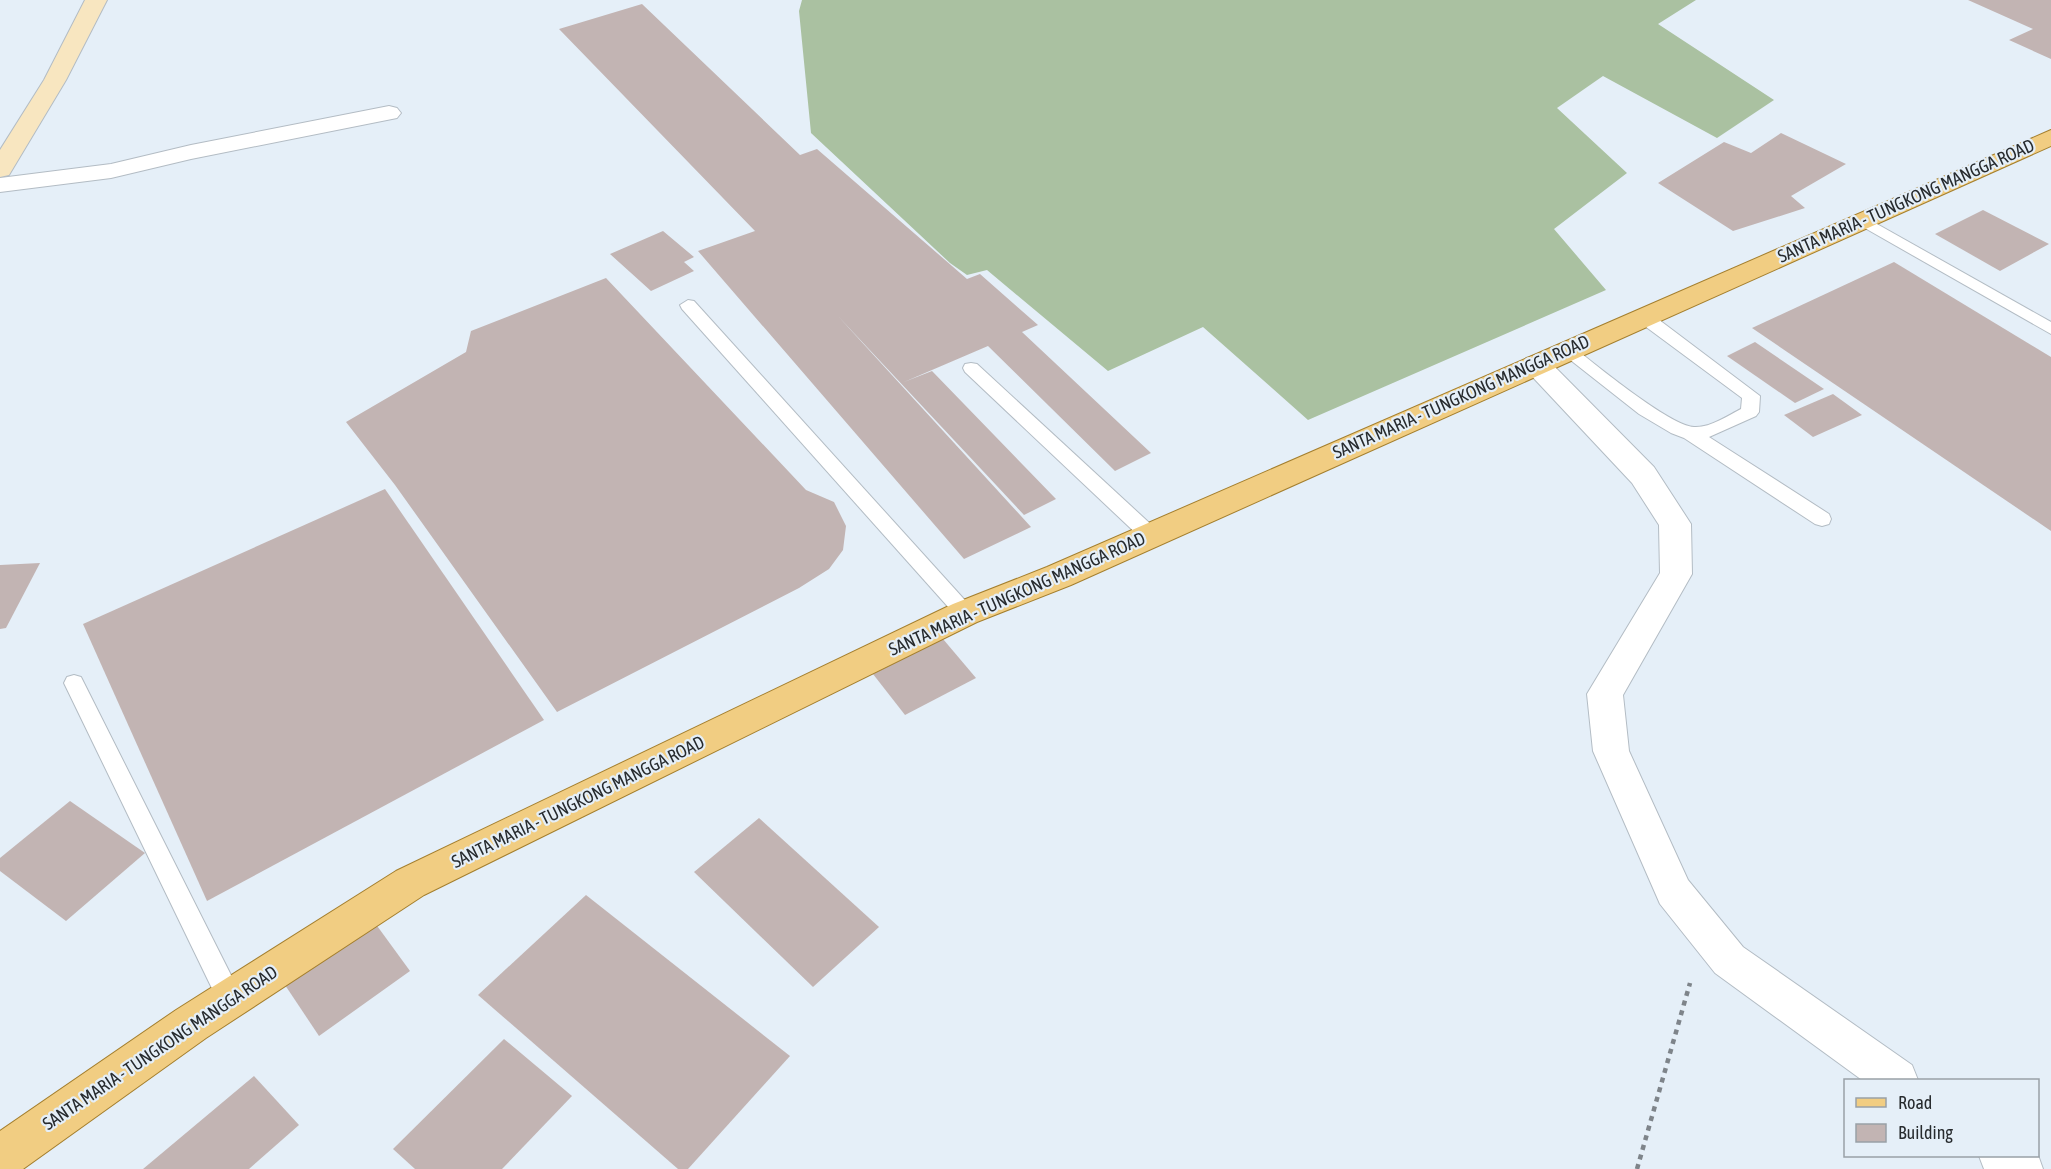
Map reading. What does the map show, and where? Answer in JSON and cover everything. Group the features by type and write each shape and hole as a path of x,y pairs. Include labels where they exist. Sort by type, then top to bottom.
{"main road":[{"path":"0,170 55,80 96,0"},
{"name":"SANTA MARIA - TUNGKONG MANGGA ROAD","path":"0,1158 230,999 410,883 965,613 1059,576 2051,137"}],"street":[{"path":"0,185 111,171 191,152 389,113"},
{"path":"1551,358 1642,475 1675,524 1676,574 1605,694 1611,751 1674,892 1729,960 1896,1079"},
{"path":"2004,1157 2022,1169"}],"lane":[{"path":"1861,220 2051,329"},
{"path":"688,305 965,613"},
{"path":"1644,316 1751,396 1750,412 1705,432 1690,433"},
{"path":"1551,358 1666,423 1690,433 1822,519"},
{"path":"971,368 1150,535"},
{"path":"74,683 230,999"}],"path":[{"path":"1637,1169 1705,930"}],"green space":[{"path":"802,0 1696,0 1658,24 1774,100 1717,138 1603,76 1557,108 1627,173 1554,229 1606,290 1308,420 1203,327 1108,371 987,270 967,275 950,263 811,133 799,11"}],"building":[{"path":"1968,0 2051,0 2051,59 2009,40 2033,29"},
{"path":"642,4 800,155 817,149 967,279 980,274 1038,325 1022,332 1151,453 1115,471 988,346 904,382 932,371 1056,499 1024,515 837,315 1031,527 964,559 698,251 755,231 559,29"},
{"path":"1781,133 1846,164 1791,196 1805,208 1733,231 1658,183 1724,142 1751,153"},
{"path":"1983,210 2049,244 2000,271 1935,234"},
{"path":"663,231 694,257 684,262 694,271 651,291 610,254"},
{"path":"1894,262 2051,357 2051,531 1752,328"},
{"path":"606,278 806,490 834,502 846,526 843,550 829,569 799,588 557,712 395,485 346,422 466,352 471,331"},
{"path":"1755,342 1824,389 1795,403 1727,356"},
{"path":"1833,394 1862,415 1813,437 1784,415"},
{"path":"385,489 544,720 207,901 83,624"},
{"path":"40,563 6,628 0,629 0,565"},
{"path":"943,639 976,678 905,715 873,674"},
{"path":"70,801 145,853 66,921 0,871 0,858"},
{"path":"759,818 879,927 813,987 694,872"},
{"path":"586,895 790,1056 688,1169 678,1169 478,995"},
{"path":"375,923 410,971 319,1036 285,985"},
{"path":"504,1039 572,1096 502,1169 415,1169 393,1149"},
{"path":"254,1076 299,1125 249,1169 143,1169"}]}
